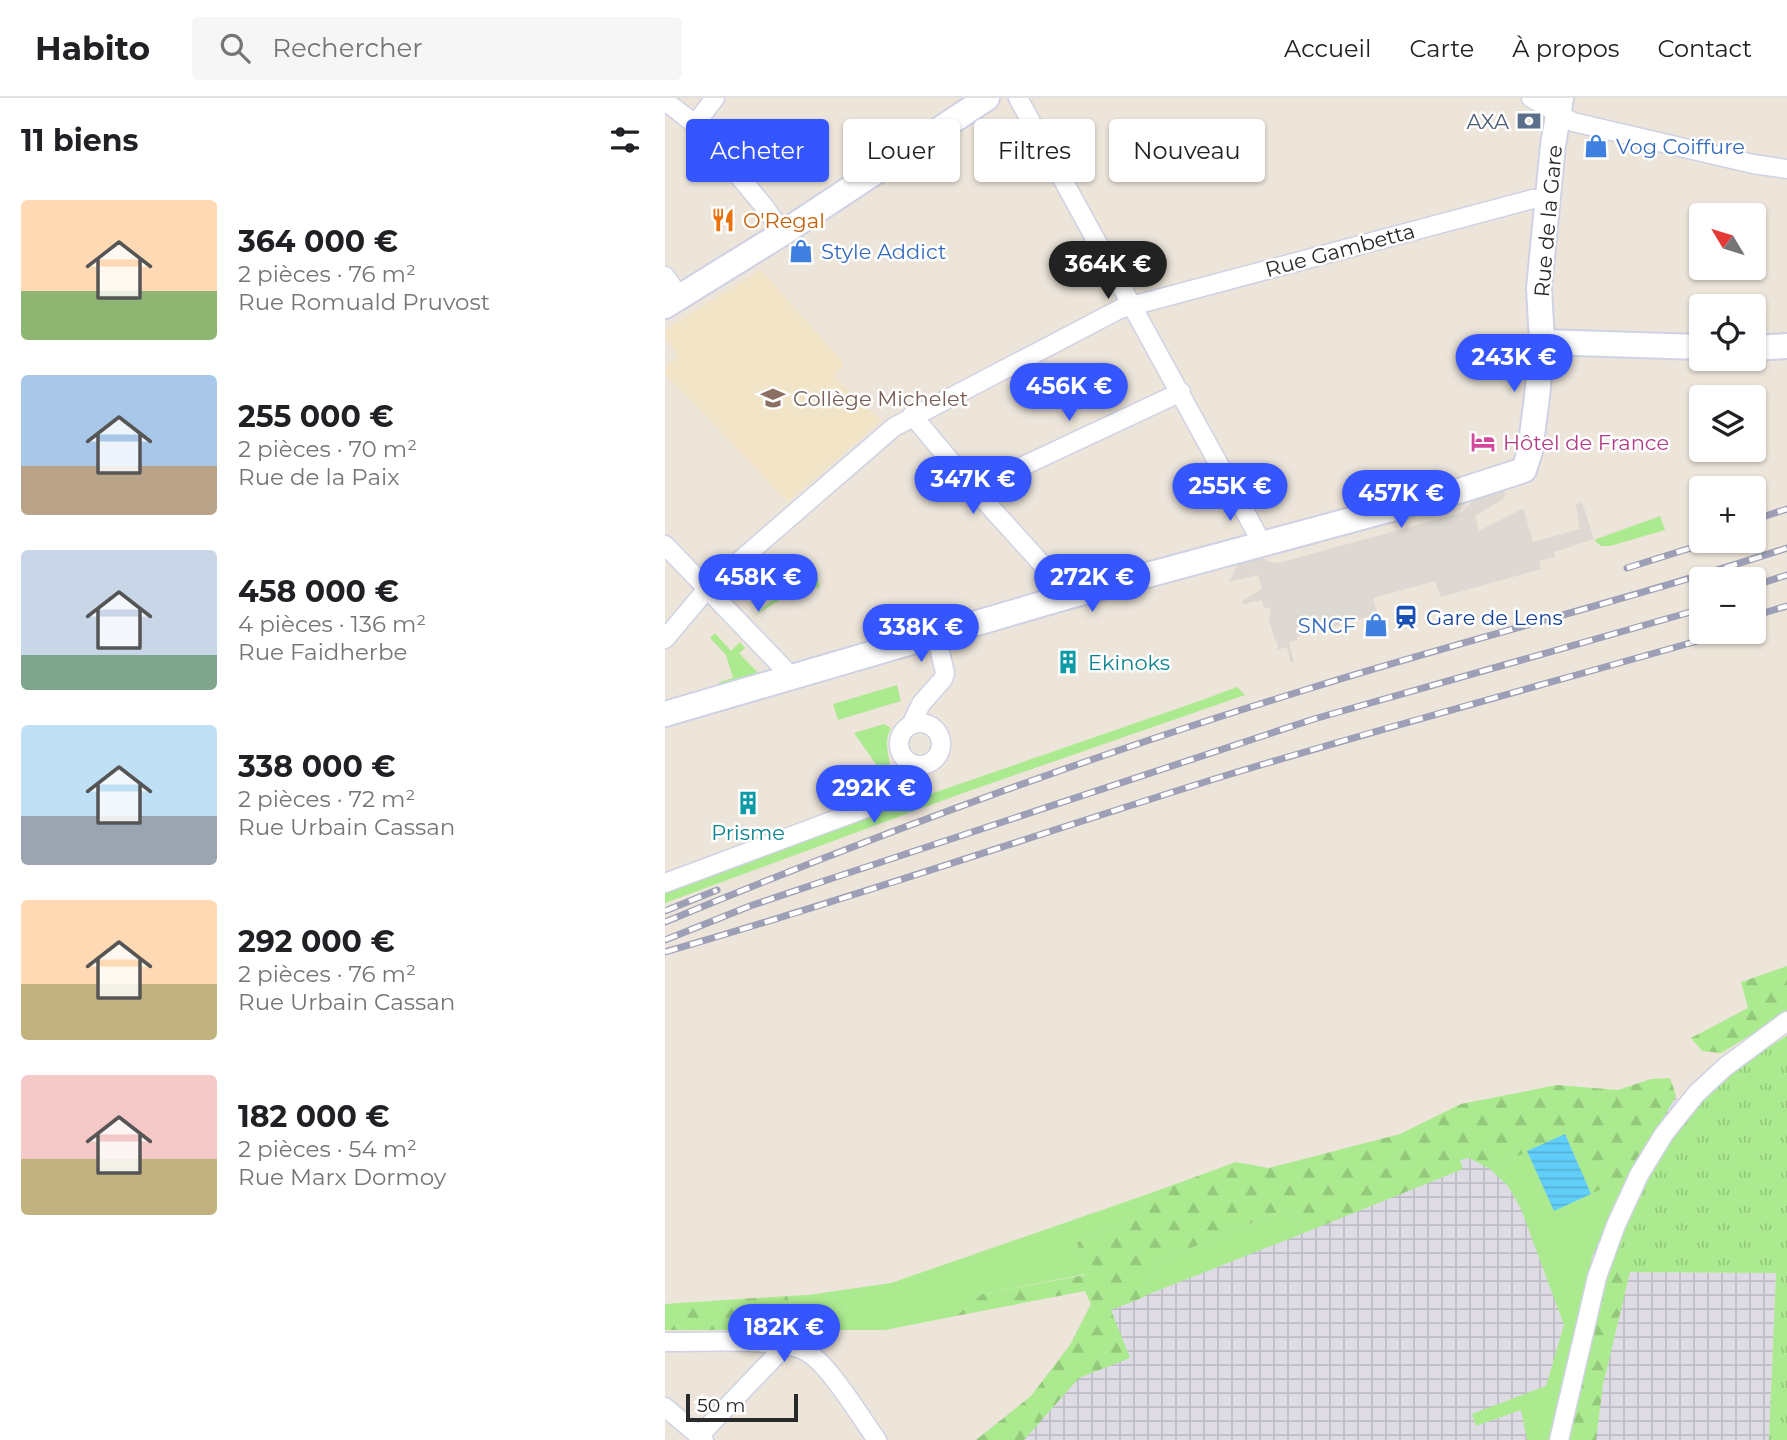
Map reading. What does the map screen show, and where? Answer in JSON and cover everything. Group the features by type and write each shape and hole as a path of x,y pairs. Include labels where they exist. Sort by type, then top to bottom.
{"street":[{"path":"699,119 715,98"},
{"path":"665,276 673,302 988,98"},
{"path":"665,714 1262,543 1018,98"},
{"path":"1531,98 1560,106 1573,122 1753,164 1787,169"},
{"path":"665,102 688,119"},
{"name":"Rue de la Gare","path":"1262,543 1462,490 1520,479 1532,437 1542,342 1539,288 1560,106"},
{"path":"744,182 783,233"},
{"name":"Rue Gambetta","path":"665,639 707,589 894,427 912,415 1120,309 1533,199 1548,200"},
{"path":"1542,342 1689,347"},
{"path":"1766,347 1787,346"},
{"path":"974,489 1181,392"},
{"path":"912,415 1059,583 1066,597"},
{"path":"665,545 791,677"},
{"path":"911,725 921,723 931,726 941,742 939,754 925,765 911,764 902,756 898,745 902,733 911,725 921,704 943,679 945,673 936,635"},
{"path":"665,883 872,806 893,790 911,764"},
{"path":"1559,1440 1598,1277 1616,1225 1639,1175 1664,1134 1696,1094 1725,1067 1787,1021"},
{"path":"665,1342 786,1345 808,1352 823,1364 877,1440"},
{"path":"665,1407 702,1438 786,1345"}],"shaded area":[{"name":"Collège Michelet","path":"761,270 844,363 834,376 881,421 788,502 665,374 665,368 678,356 665,338 665,330"},
{"path":"1503,488 1503,499 1475,516 1479,531 1522,509 1533,542 1580,529 1576,505 1582,502 1594,539 1554,552 1555,557 1539,561 1541,569 1441,597 1435,581 1373,598 1377,614 1297,637 1297,640 1289,642 1294,662 1291,663 1287,647 1277,650 1278,644 1269,619 1271,609 1264,607 1262,600 1243,604 1243,600 1262,589 1258,575 1229,582 1238,558 1254,554 1278,563 1461,513 1470,504 1471,496"},
{"path":"1670,1078 1681,1129 1651,1173 1626,1225 1609,1272 1776,1273 1769,1440 976,1440 1031,1396 1070,1345 1091,1304 1085,1291"}],"green space":[{"path":"1660,516 1665,530 1610,546 1601,546 1594,540"},
{"path":"814,564 820,587 790,594 754,616"},
{"path":"715,633 731,651 740,642 745,648 739,653 763,678 722,690 719,682 733,678 726,655 710,638"},
{"path":"897,685 901,701 838,720 833,704"},
{"path":"1237,687 1245,695 963,793 665,903 665,892 887,809"},
{"path":"884,724 891,728 887,742 890,767 887,780 854,733"},
{"path":"1787,966 1787,1013 1721,1053 1702,1051 1691,1038 1748,1008 1741,982"},
{"path":"1787,1036 1630,1272 1603,1385 1596,1440 1568,1440 1602,1294 1615,1252 1644,1185 1670,1142 1699,1105 1718,1086"},
{"path":"1787,1036 1787,1440 1769,1440 1776,1273 1608,1272 1642,1192 1671,1141 1688,1118 1707,1095 1735,1070"},
{"path":"1670,1078 1676,1096 1630,1175 1591,1194 1565,1134 1490,1169 1469,1158 1460,1160 1463,1169 1304,1233 1288,1208 1157,1262 1144,1297 1111,1310 1130,1358 1079,1378 1024,1440 976,1440 1031,1396 1070,1345 1091,1304 1085,1291 956,1316 982,1294 1085,1275 1077,1242 1139,1218 1151,1193 1236,1162 1269,1168 1400,1134 1461,1104 1557,1085 1618,1090 1651,1079"},
{"path":"1527,1151 1554,1210 1630,1175 1593,1254 1550,1440 1527,1440 1521,1410 1476,1426 1472,1414 1546,1386 1564,1325 1521,1209 1508,1186 1490,1169"},
{"path":"1151,1193 1139,1218 1077,1242 1086,1274 982,1294 956,1316 885,1330 785,1330 794,1312 787,1296 891,1283"},
{"path":"1288,1208 1304,1233 1144,1296 1157,1262"},
{"path":"787,1296 794,1312 785,1330 665,1330 665,1304"}],"water":[{"path":"1565,1134 1591,1194 1554,1211 1527,1151"}],"railway":[{"path":"1766,516 1787,509"},
{"path":"665,922 823,858 1145,741 1368,671 1787,548"},
{"path":"1627,568 1689,549"},
{"path":"1766,582 1787,575"},
{"path":"1766,612 1787,606"},
{"path":"665,940 750,906 1314,719 1689,612"},
{"path":"665,952 1224,776 1689,643"},
{"path":"665,911 717,890"}],"place":[{"name":"AXA","path":"1529,121"},
{"name":"Vog Coiffure","path":"1596,146"},
{"name":"O'Regal","path":"723,220"},
{"name":"Style Addict","path":"801,251"},
{"name":"Collège Michelet","path":"773,398"},
{"name":"Hôtel de France","path":"1483,442"},
{"name":"Gare de Lens","path":"1406,617"},
{"name":"SNCF","path":"1376,625"},
{"name":"Ekinoks","path":"1068,662"},
{"name":"Prisme","path":"748,803"}]}
